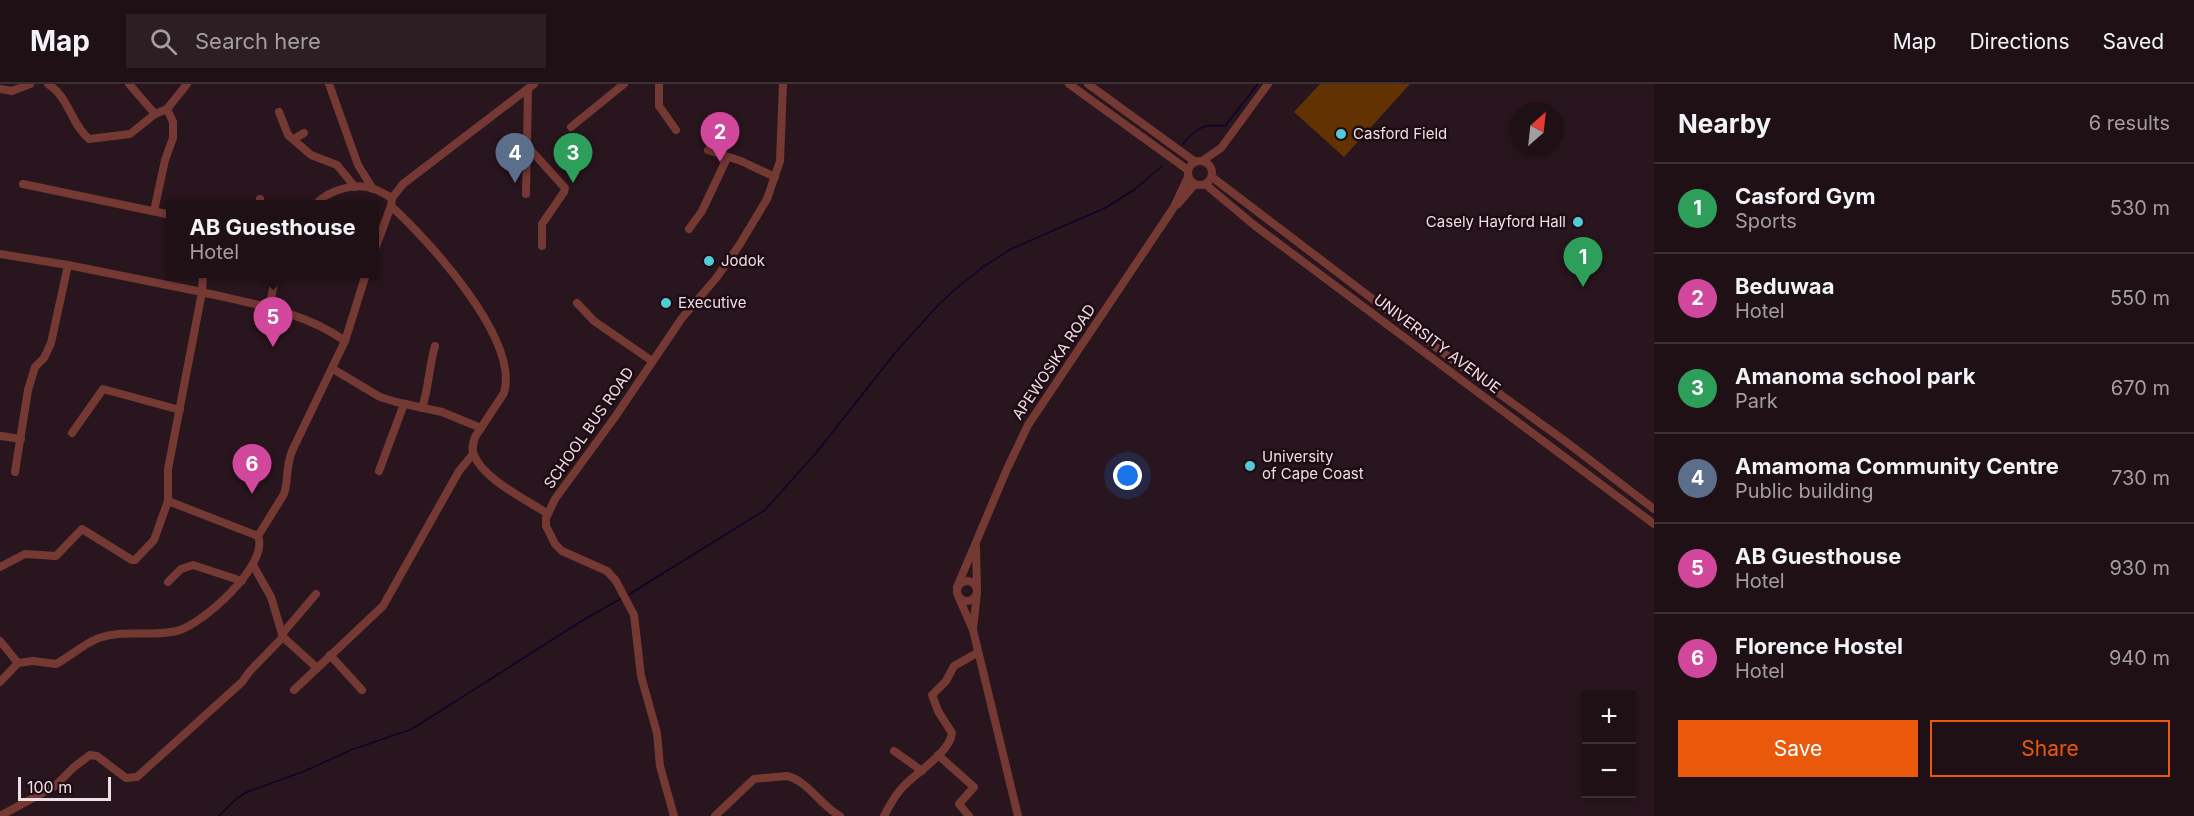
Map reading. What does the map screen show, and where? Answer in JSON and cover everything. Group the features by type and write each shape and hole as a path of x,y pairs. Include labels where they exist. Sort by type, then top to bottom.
{"street":[{"path":"0,88 12,91 30,84"},
{"path":"48,84 66,101 81,132 89,139 130,134 166,108 187,84"},
{"path":"129,84 155,114"},
{"path":"328,84 358,165 373,189 391,202 461,281 496,341 506,385 504,393 472,444 473,454 495,479 548,514 546,526 555,544 562,551 607,571 626,598 634,615 641,676 657,733 660,766 674,816"},
{"path":"570,126 624,84"},
{"path":"659,84 659,106 676,130"},
{"name":"SCHOOL BUS ROAD","path":"548,514 555,499 615,417 682,318 717,277 740,244 767,199 780,161 783,84"},
{"path":"1069,84 1188,173 1195,184"},
{"path":"1088,84 1198,161 1210,166"},
{"path":"1195,184 1205,184 1212,177 1210,166 1268,84"},
{"path":"526,194 531,87"},
{"path":"379,237 391,202 410,179 531,87"},
{"path":"154,211 172,138 173,122 166,108"},
{"path":"279,112 288,135 311,155 337,165 355,187"},
{"path":"294,139 304,133"},
{"path":"527,146 565,188 543,224 542,246"},
{"path":"1174,207 1188,173 1198,161 1221,148"},
{"path":"708,150 741,161 775,177"},
{"path":"689,230 702,211 727,158"},
{"name":"UNIVERSITY AVENUE","path":"1212,177 1458,364 1566,441 1654,508"},
{"path":"23,184 166,214"},
{"path":"1174,207 1195,184"},
{"name":"UNIVERSITY AVENUE","path":"1205,184 1254,225 1654,524"},
{"path":"320,200 330,192 355,187 373,189"},
{"name":"APEWOSIKA ROAD","path":"957,587 1006,469 1028,425 1174,207"},
{"path":"0,255 68,265 269,308 326,327 345,341"},
{"path":"15,472 28,390 35,367 44,358 51,342 68,265"},
{"path":"0,567 25,554 56,556 82,530 128,559 135,560 154,540 168,501 168,470 203,278"},
{"path":"269,308 275,278"},
{"path":"0,682 18,663 33,661 56,664 84,645 112,635 153,634 177,631 192,626 242,581 253,565 260,543 258,536 284,494 286,470 292,452 345,341 364,278"},
{"path":"577,303 594,321 652,361"},
{"path":"422,408 429,387 431,359 435,346"},
{"path":"333,369 380,397 442,412 481,428"},
{"path":"72,433 103,389 180,410"},
{"path":"379,471 404,404"},
{"path":"1,436 21,439"},
{"path":"294,690 383,606 459,471 473,454"},
{"path":"168,501 258,536"},
{"name":"APEWOSIKA ROAD","path":"976,543 977,591 973,630 1018,816"},
{"path":"168,582 181,569 193,565 242,581"},
{"path":"253,565 271,597 282,635 317,668"},
{"path":"969,581 974,584 977,591 975,598 964,601 959,598 957,587 969,581"},
{"path":"0,816 55,786 90,755 97,756 126,778 137,777 242,682 316,594"},
{"name":"APEWOSIKA ROAD","path":"959,598 973,630"},
{"path":"0,641 18,663"},
{"path":"884,816 900,789 938,755 953,735 933,702 932,695 945,681 954,666 977,653"},
{"path":"330,655 362,690"},
{"path":"894,751 922,771"},
{"path":"938,755 974,787 959,804 969,816"},
{"path":"716,816 754,779 786,776 791,777 814,794 829,813 840,816"}],"shaded area":[{"name":"Casford Field","path":"1320,84 1410,84 1344,157 1294,112"}],"waterway":[{"path":"1183,144 1201,128 1225,126 1258,84"},
{"path":"628,595 765,510 816,453 895,353 939,304 958,287 1011,249 1105,208 1134,190 1162,166"},
{"path":"219,816 236,799 247,792 305,771 351,750 412,729 583,620 622,598"}],"place":[{"name":"Casford Field","path":"1341,134"},
{"name":"Beduwaa","path":"720,162"},
{"name":"Amamoma Community Centre","path":"515,183"},
{"name":"Amanoma school park","path":"573,183"},
{"name":"Casely Hayford Hall","path":"1578,222"},
{"name":"Jodok","path":"709,261"},
{"name":"Casford Gym","path":"1583,287"},
{"name":"Executive","path":"666,303"},
{"name":"AB Guesthouse","path":"273,347"},
{"name":"University of Cape Coast","path":"1250,466"},
{"name":"Florence Hostel","path":"252,494"}]}
